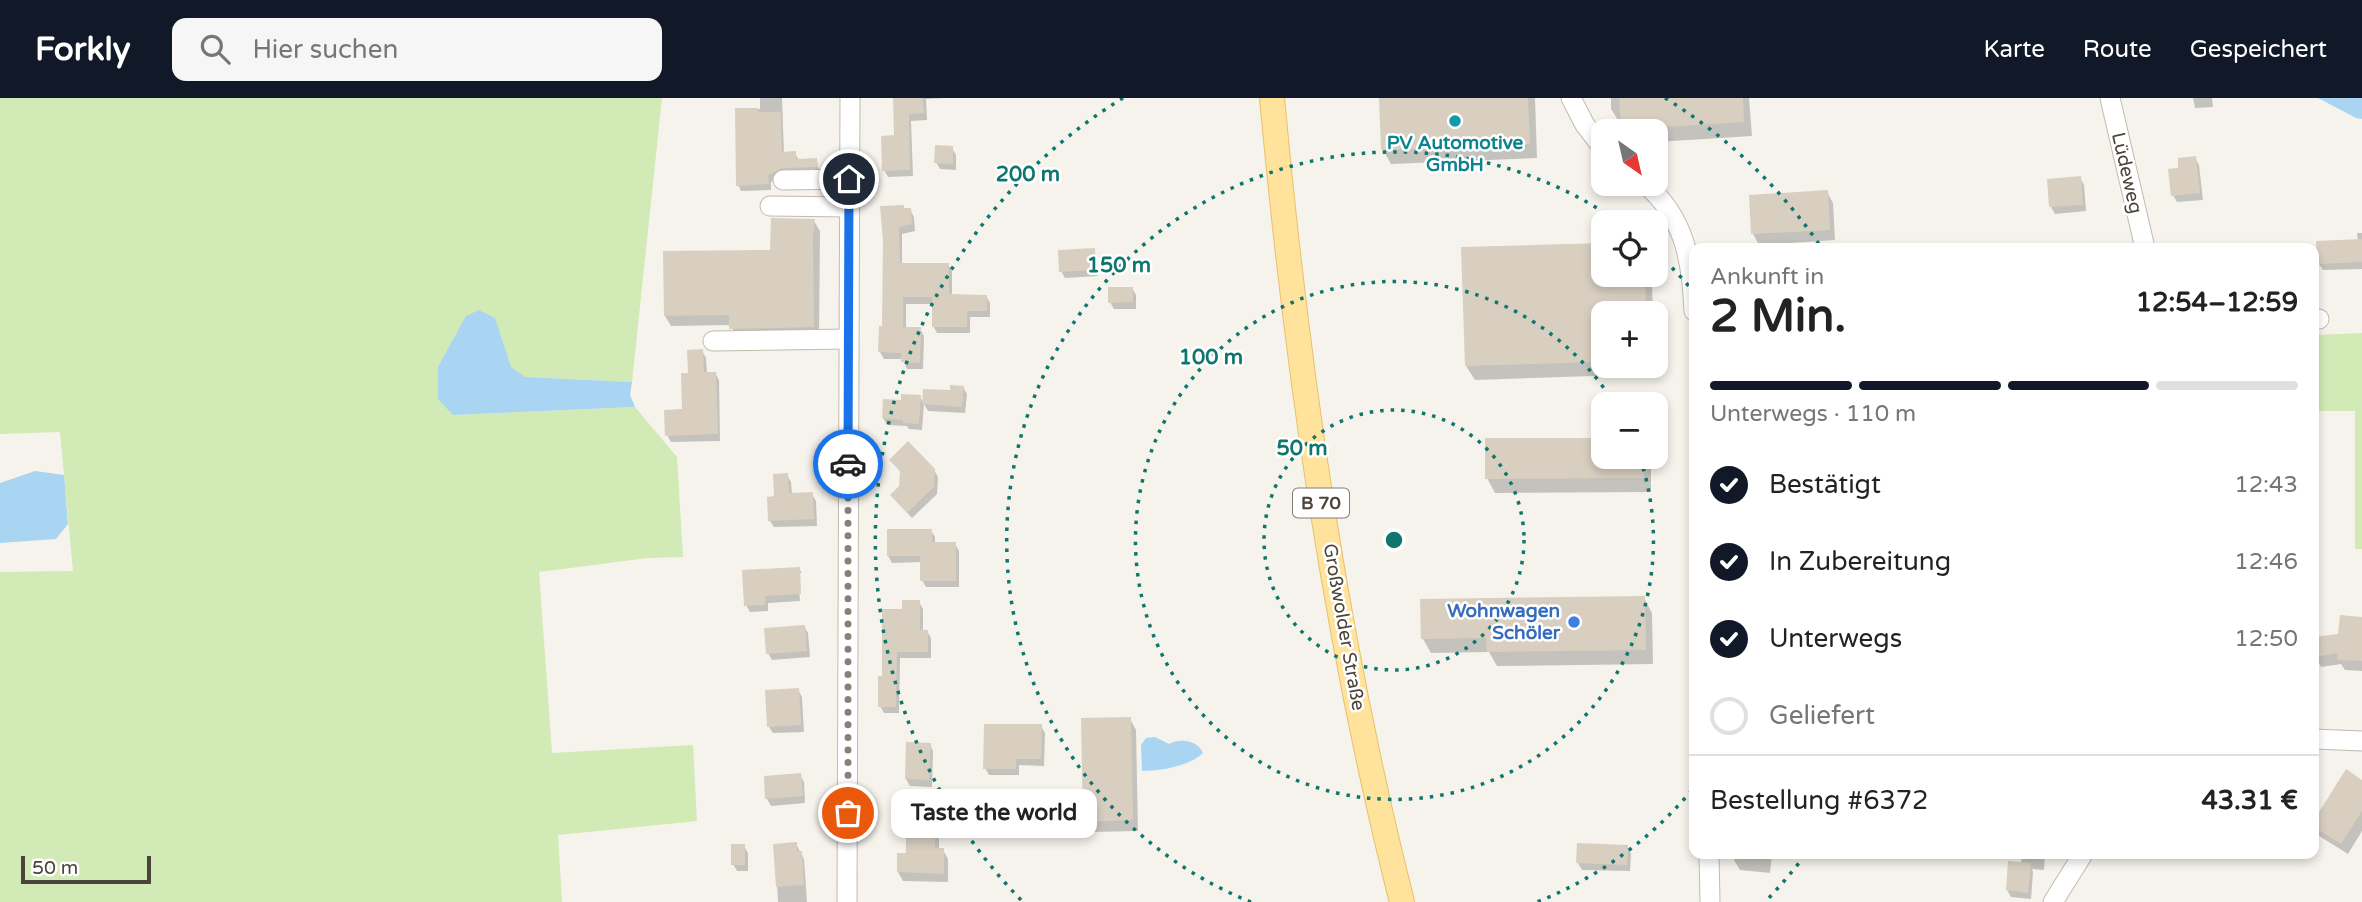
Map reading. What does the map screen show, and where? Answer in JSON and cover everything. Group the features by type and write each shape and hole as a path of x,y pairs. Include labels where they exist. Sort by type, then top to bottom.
{"main road":[{"name":"Großwolder Straße","path":"1272,98 1292,298 1317,477 1349,665 1402,902"}],"street":[{"path":"847,902 850,98"},
{"path":"1571,98 1591,133"},
{"name":"Lüdeweg","path":"2110,98 2143,243"},
{"path":"783,180 849,179"},
{"path":"1658,196 1679,226 1689,257"},
{"path":"770,206 849,207"},
{"path":"713,341 848,339"},
{"path":"2319,739 2362,741"},
{"path":"1709,859 1710,902"},
{"path":"2053,902 2080,859"}],"green space":[{"path":"0,98 662,98 632,382 525,377 454,415 635,407 677,457 683,557 648,558 539,572 552,753 693,745 697,821 558,835 562,902 0,902 0,572 73,571 60,432 0,434"},
{"path":"2362,333 2362,549 2355,549 2355,411 2319,411 2319,335"}],"water":[{"path":"2318,98 2362,98 2362,119 2356,118"},
{"path":"479,310 495,318 511,367 525,377 632,382 630,395 635,407 453,415 438,399 438,367 466,316"},
{"path":"35,471 64,475 68,524 56,539 0,543 0,483"},
{"path":"1155,737 1169,744 1183,741 1193,743 1203,753 1174,767 1142,771 1141,745 1146,738"}],"building":[{"path":"893,98 923,98 924,113 909,114 910,170 882,171 881,136 894,135"},
{"name":"PV Automotive GmbH","path":"1379,98 1528,98 1530,144 1381,150"},
{"path":"1619,98 1743,98 1744,122 1668,127 1668,119 1620,119"},
{"path":"735,108 781,112 782,152 796,151 796,159 817,158 818,167 782,168 768,175 769,184 736,186"},
{"path":"935,145 953,146 953,164 934,163"},
{"path":"2196,156 2200,193 2171,196 2168,169 2178,168 2178,158"},
{"path":"2081,176 2083,205 2049,207 2047,179"},
{"path":"1828,190 1830,230 1751,234 1749,195"},
{"path":"904,205 904,208 911,208 912,224 899,227 900,263 949,263 949,294 987,295 987,311 967,311 967,327 932,327 932,297 903,297 903,327 921,327 920,363 901,362 901,353 878,352 879,326 882,326 883,241 880,206"},
{"path":"771,218 815,219 814,327 729,329 729,315 664,316 663,251 770,250"},
{"path":"2362,239 2362,262 2319,264 2319,243 2316,241"},
{"path":"1591,243 1591,287 1645,287 1646,301 1591,301 1591,362 1465,366 1461,247"},
{"path":"1095,248 1095,270 1059,272 1058,250"},
{"path":"1108,287 1133,287 1133,302 1108,303"},
{"path":"703,349 704,372 716,372 718,434 665,436 664,410 682,409 681,373 688,373 687,350"},
{"path":"950,385 964,386 962,407 922,404 923,389 950,390"},
{"path":"901,394 921,395 919,424 882,418 883,399 901,400"},
{"path":"1485,438 1591,438 1591,469 1644,469 1644,478 1485,479"},
{"path":"908,441 935,469 934,487 907,513 890,495 899,486 900,471 889,460"},
{"path":"788,473 789,493 813,492 814,519 768,521 767,497 774,496 773,474"},
{"path":"887,529 932,529 932,542 956,542 956,581 920,581 920,556 887,556"},
{"path":"800,567 801,594 765,596 765,605 744,606 742,570"},
{"path":"1645,596 1646,650 1487,652 1486,638 1421,639 1420,599"},
{"path":"902,600 920,600 920,630 928,630 928,652 897,652 896,707 878,707 878,676 882,676 882,609 902,609"},
{"path":"2340,615 2362,617 2362,661 2337,660 2338,653 2319,656 2319,636 2338,634"},
{"path":"805,625 807,651 766,654 764,628"},
{"path":"799,688 801,725 767,727 765,690"},
{"path":"1131,717 1133,820 1083,822 1081,718"},
{"path":"984,724 1042,724 1041,759 1016,759 1016,769 983,769"},
{"path":"906,742 931,743 929,780 905,779"},
{"path":"2346,769 2362,780 2362,811 2341,844 2319,830 2319,812"},
{"path":"801,773 803,796 765,799 764,776"},
{"path":"906,806 935,806 935,848 944,848 944,874 897,872 897,853 906,853"},
{"path":"797,842 797,851 802,851 804,885 776,887 773,844"},
{"path":"1577,843 1628,845 1627,865 1576,863"},
{"path":"731,844 745,844 745,865 731,865"},
{"path":"2008,861 2031,863 2028,893 2006,890"}],"way so far":[{"path":"848,464 848,813"}],"place":[{"name":"PV Automotive GmbH","path":"1455,121"},
{"name":"Wohnwagen Schöler","path":"1574,622"},
{"name":"Taste the world","path":"848,813"}],"route":[{"path":"848,464 849,179"}]}
